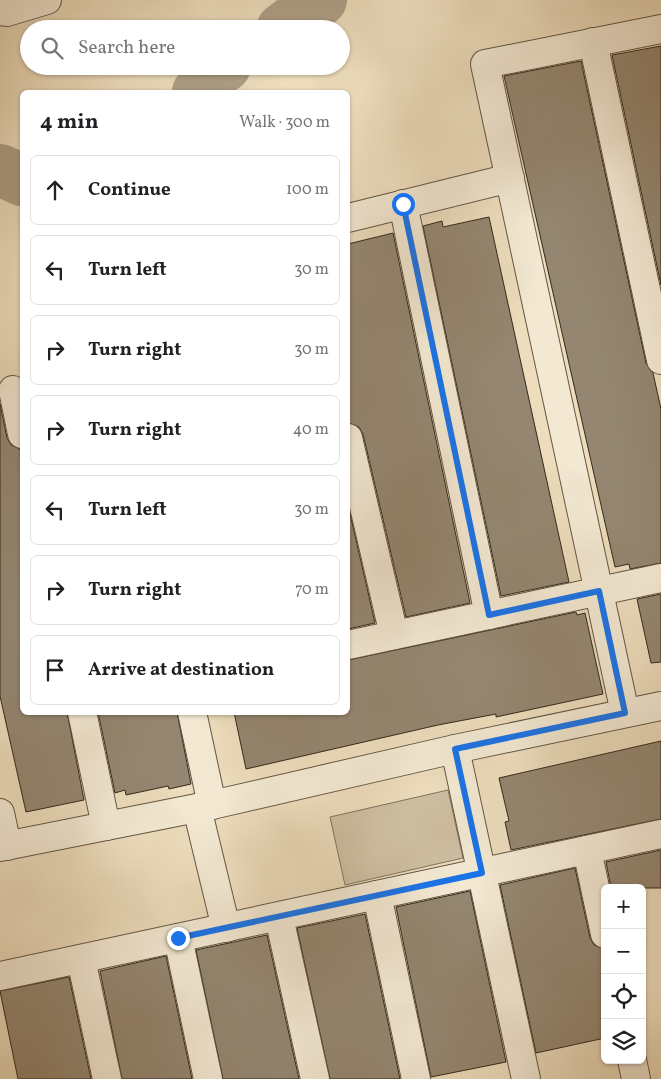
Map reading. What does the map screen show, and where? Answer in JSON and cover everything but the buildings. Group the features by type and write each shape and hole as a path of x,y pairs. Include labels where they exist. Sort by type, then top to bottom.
{"street":[{"path":"0,11 7,12 47,0"},
{"path":"625,713 485,64 661,28"},
{"path":"593,42 661,360"},
{"path":"350,217 510,178"},
{"path":"403,204 489,615"},
{"path":"12,391 20,425"},
{"path":"350,447 394,635"},
{"path":"350,646 661,578"},
{"path":"0,814 3,846 205,806 455,749 661,706"},
{"path":"83,715 106,826"},
{"path":"192,715 205,806 226,928"},
{"path":"455,749 526,1079"},
{"path":"0,976 661,834"},
{"path":"587,850 604,929"},
{"path":"377,895 416,1079"},
{"path":"279,917 315,1079"},
{"path":"178,938 208,1079"},
{"path":"81,959 107,1079"},
{"path":"633,1064 636,1079"}],"shaded area":[{"path":"448,790 463,858 345,885 330,817"}],"waterway":[{"path":"294,20 321,0"},
{"path":"200,90 213,75"},
{"path":"0,170 20,179"}],"route":[{"path":"178,938 482,873 455,749 625,713 599,591 489,615 403,204"}]}
